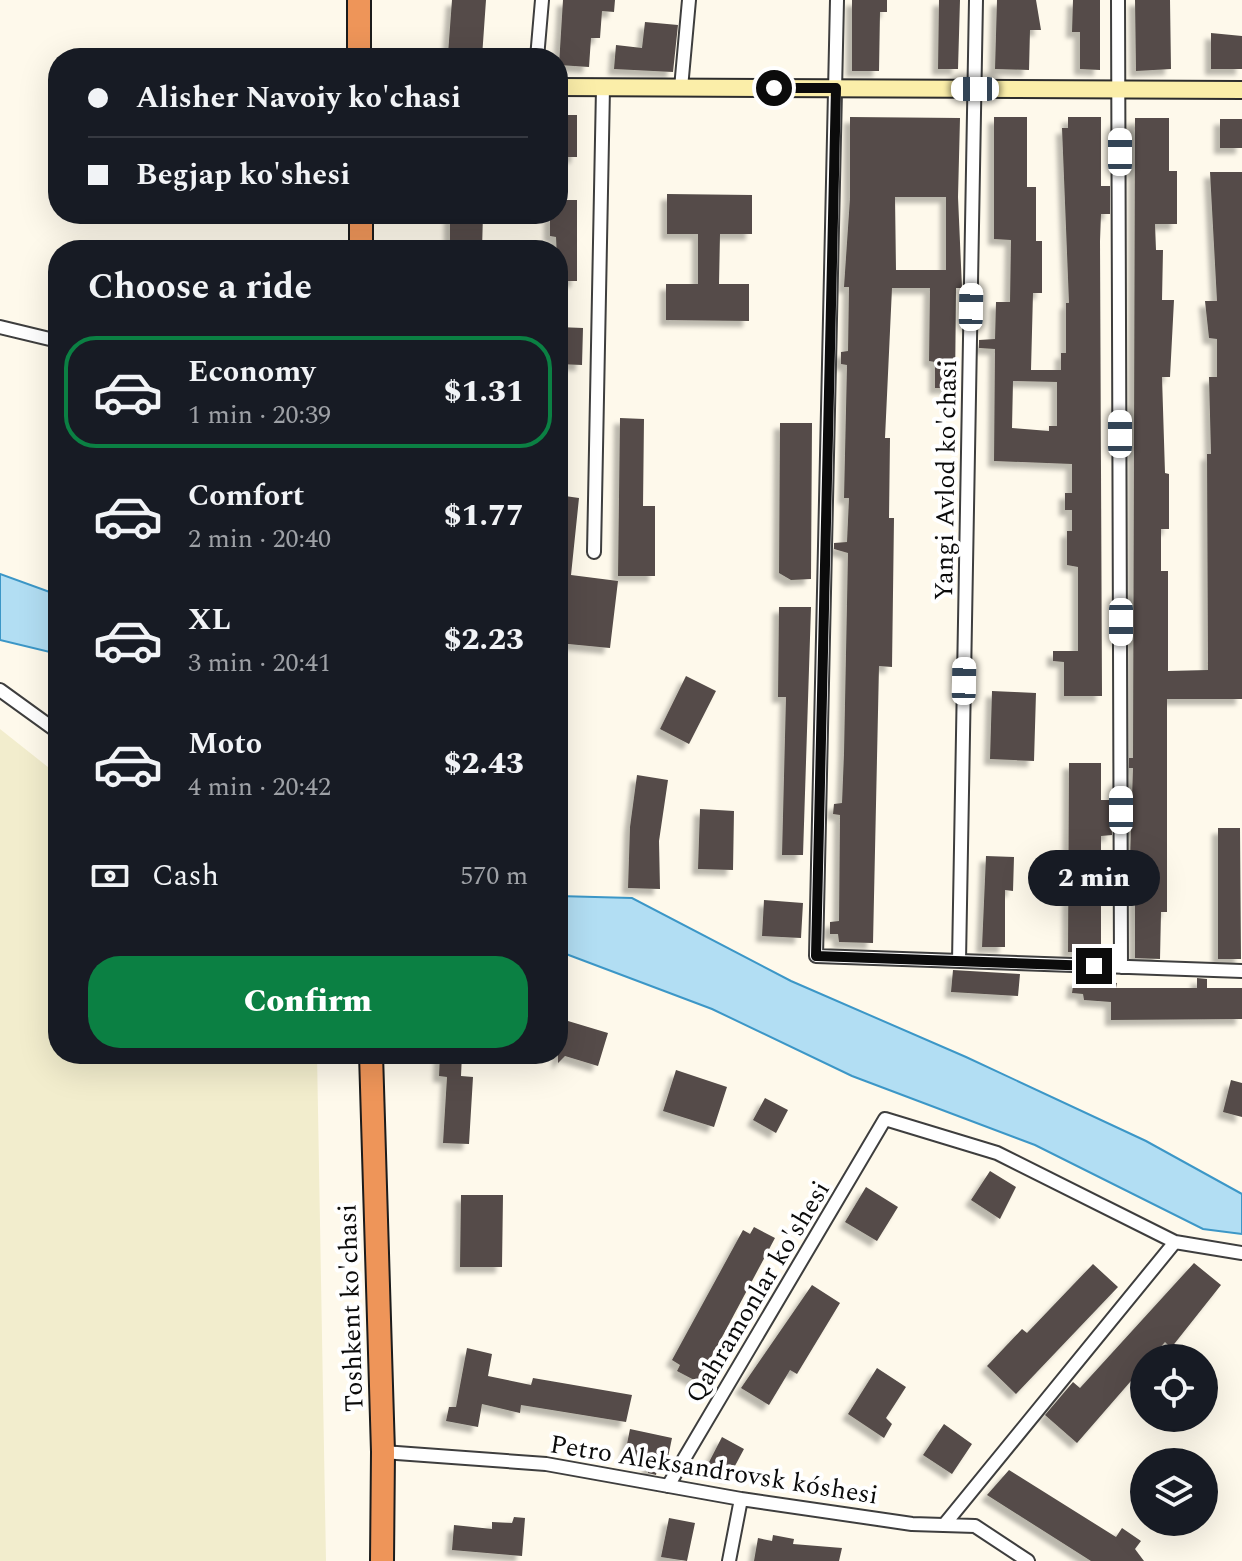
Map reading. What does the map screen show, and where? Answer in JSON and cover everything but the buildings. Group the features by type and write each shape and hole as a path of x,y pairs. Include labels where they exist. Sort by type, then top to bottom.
{"highway":[{"path":"359,0 359,48"},
{"name":"Toshkent ko'chasi","path":"371,1064 383,1452 382,1561"}],"street":[{"path":"538,48 542,0"},
{"path":"681,88 689,0"},
{"path":"837,0 816,956 1242,971"},
{"name":"Yangi Avlod ko'chasi","path":"959,961 976,0"},
{"path":"1118,0 1121,967"},
{"path":"568,87 1242,90"},
{"path":"594,552 603,88"},
{"path":"0,327 48,339"},
{"path":"0,690 48,725"},
{"name":"Qahramonlar ko'shesi","path":"668,1486 885,1119 997,1153 1175,1242"},
{"path":"944,1525 1175,1242 1242,1253"},
{"name":"Petro Aleksandrovsk kóshesi","path":"383,1452 546,1464 741,1499 912,1524 975,1526 1028,1561"},
{"path":"729,1561 741,1499"}],"shaded area":[{"path":"0,729 48,767 48,1064 317,1064 326,1561 0,1561"}],"water":[{"path":"0,574 48,591 48,652 0,640"},
{"path":"568,896 632,898 791,981 966,1057 1146,1141 1242,1194 1242,1234 1203,1229 1035,1145 852,1076 712,1009 568,955"}],"route":[{"path":"774,88 836,88 816,956 1094,966"}]}
